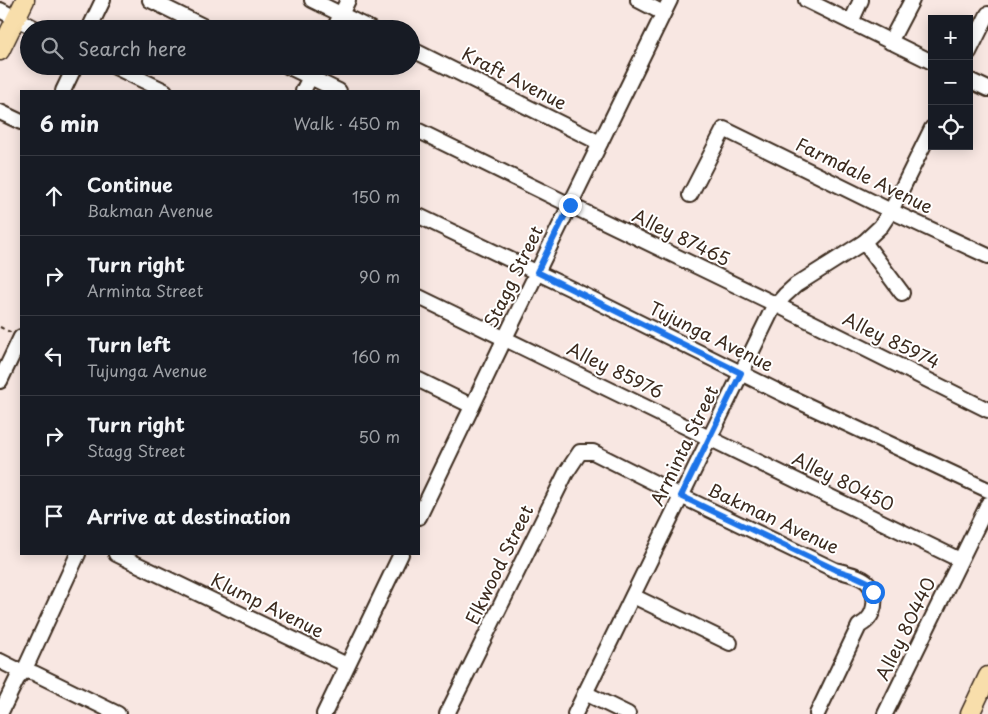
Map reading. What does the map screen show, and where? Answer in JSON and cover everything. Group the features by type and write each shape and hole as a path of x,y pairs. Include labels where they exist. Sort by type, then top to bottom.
{"main road":[{"path":"0,51 25,0"},
{"path":"970,714 988,676"}],"street":[{"path":"92,20 102,0"},
{"path":"150,0 191,20"},
{"path":"312,0 353,20"},
{"path":"338,20 348,0"},
{"path":"638,0 664,13"},
{"name":"Stagg Street","path":"420,515 670,0"},
{"path":"806,0 928,60"},
{"path":"850,22 862,0"},
{"path":"890,42 912,0"},
{"path":"0,10 20,20"},
{"path":"973,44 988,14"},
{"name":"Kraft Avenue","path":"420,54 600,144"},
{"path":"63,90 71,75"},
{"path":"126,75 144,87 160,90"},
{"path":"304,90 311,75"},
{"path":"317,75 337,90"},
{"path":"973,82 988,89"},
{"path":"0,112 20,122"},
{"name":"Farmdale Avenue","path":"690,195 724,129 988,256"},
{"name":"Alley 87465","path":"420,131 776,305"},
{"name":"Arminta Street","path":"575,714 772,310 796,285 864,242 881,226 892,211 928,136"},
{"name":"Tujunga Avenue","path":"420,216 741,373 988,490"},
{"path":"864,242 902,293"},
{"name":"Alley 85976","path":"420,297 710,438"},
{"name":"Alley 85974","path":"776,305 988,410"},
{"path":"0,381 5,357 20,338"},
{"path":"420,380 472,406"},
{"name":"Alley 80450","path":"710,438 960,560"},
{"name":"Elkwood Street","path":"447,714 573,461 580,452 593,452 600,455"},
{"name":"Bakman Avenue","path":"600,455 836,570 868,582 873,592 875,606 868,619 859,626 816,714"},
{"name":"Alley 80440","path":"885,714 988,504"},
{"path":"0,714 17,679 24,670 78,555"},
{"name":"Klump Avenue","path":"118,555 348,665"},
{"path":"324,714 401,555"},
{"path":"633,596 730,643"},
{"path":"0,661 34,673 118,714"},
{"path":"585,693 628,714"}],"route":[{"path":"570,205 537,272 741,373 681,496 836,570 868,582 873,592"}]}
